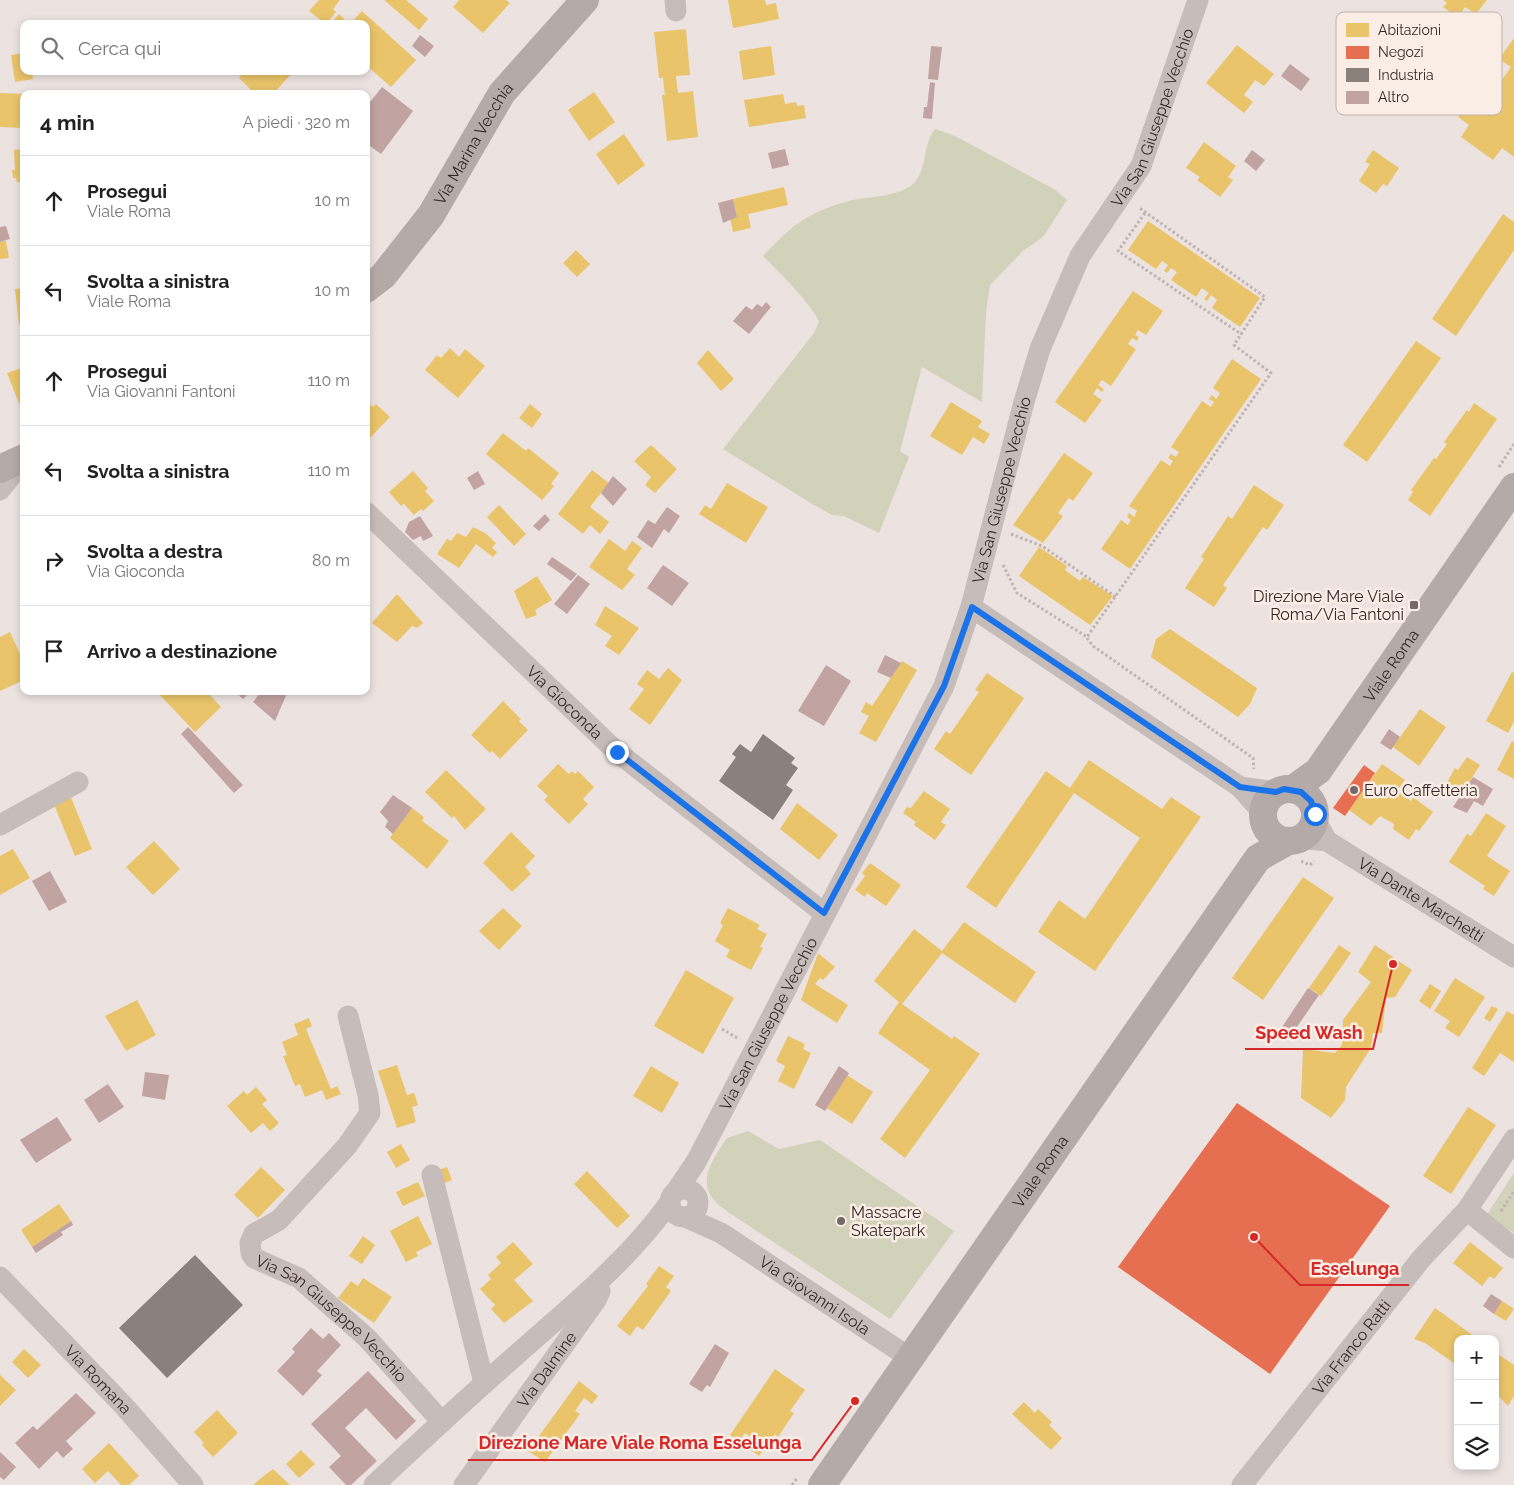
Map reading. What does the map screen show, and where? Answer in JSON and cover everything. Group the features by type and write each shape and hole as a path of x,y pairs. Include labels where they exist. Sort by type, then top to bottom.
{"main road":[{"name":"Via Marina Vecchia","path":"370,286 383,276 431,215 502,92 585,0"},
{"name":"Viale Roma","path":"822,1485 1258,858 1293,817 1318,771 1514,487"}],"street":[{"name":"Via San Giuseppe Vecchio","path":"684,1204 696,1162 824,913 944,686 972,607 1024,402 1040,349 1080,256 1140,166 1198,0"},
{"path":"0,490 11,476 13,463"},
{"name":"Via Gioconda","path":"370,516 617,752 824,913"},
{"path":"972,607 1247,779 1293,817"},
{"path":"0,825 78,782"},
{"name":"Via Dante Marchetti","path":"1293,817 1514,957"},
{"name":"Via San Giuseppe Vecchio","path":"348,1016 368,1095 370,1113 347,1146 279,1220 254,1234 250,1243 251,1253 254,1258 299,1278 367,1338 442,1422"},
{"name":"Via Franco Ratti","path":"1242,1485 1421,1259 1467,1210 1514,1139"},
{"path":"432,1175 484,1383"},
{"path":"374,1485 484,1383 608,1274 651,1229 684,1204"},
{"name":"Via Giovanni Isola","path":"684,1204 721,1233 910,1358"},
{"path":"1467,1210 1514,1248"},
{"name":"Via Dalmine","path":"464,1485 596,1300 608,1274"},
{"name":"Via Romana","path":"0,1277 124,1406 193,1485"}],"path":[{"path":"1087,638 1271,373 1234,345 1265,297 1121,194"},
{"path":"1145,213 1118,251 1241,334"},
{"path":"1006,542 1008,533 1042,546 1116,597"},
{"path":"1002,561 1017,593 1087,638 1093,646 1253,758 1247,779"},
{"path":"722,1029 739,1038"},
{"path":"1499,1213 1514,1191"}],"green space":[{"path":"935,129 955,136 1054,189 1067,200 1043,237 1023,251 990,285 986,312 982,402 922,367 900,451 909,457 879,533 844,516 832,515 723,449 814,333 819,322 802,297 763,256 790,229 819,211 853,200 889,195 912,185 921,173 928,143"},
{"name":"Massacre Skatepark","path":"748,1131 779,1149 820,1140 954,1231 890,1319 728,1212 713,1199 707,1183 707,1175 714,1159 727,1138"},
{"path":"1514,1173 1514,1233 1486,1216"}],"building: Abitazioni":[{"path":"319,0 340,0 333,9 336,12 329,20 321,20 309,11"},
{"path":"384,0 406,0 428,19 419,30"},
{"path":"459,0 506,0 510,3 483,33 453,7"},
{"path":"728,0 765,0 766,5 776,3 779,19 733,28"},
{"path":"1443,0 1487,0 1478,12 1473,12 1465,7 1462,12 1450,12 1443,7 1447,3"},
{"path":"362,11 416,60 391,87 370,69 370,20 354,20"},
{"path":"339,14 345,20 334,20"},
{"path":"686,29 690,75 676,76 678,93 693,91 698,137 667,141 662,95 665,95 663,78 659,78 654,32"},
{"path":"1514,38 1514,157 1502,148 1493,160 1461,137 1469,125 1458,117 1459,115 1502,115 1502,80 1511,67 1502,61 1502,55"},
{"path":"1237,45 1274,74 1264,86 1255,80 1244,95 1253,102 1244,113 1206,83"},
{"path":"771,46 775,75 743,80 739,51"},
{"path":"20,54 20,75 32,75 33,79 15,82 11,55"},
{"path":"242,75 290,75 277,90 251,90 239,78"},
{"path":"594,92 615,122 589,141 568,110"},
{"path":"0,93 20,94 20,128 0,127"},
{"path":"783,94 785,104 796,102 797,106 804,105 806,118 749,127 744,100"},
{"path":"624,134 645,165 618,185 596,154"},
{"path":"1204,142 1236,166 1228,177 1233,180 1220,197 1197,180 1200,177 1186,168"},
{"path":"20,149 20,182 13,178 12,170 15,170 14,150"},
{"path":"1373,150 1399,168 1387,186 1383,184 1376,193 1359,181 1370,164 1365,162"},
{"path":"784,187 788,205 748,214 751,228 733,232 730,218 737,217 733,199"},
{"path":"1503,214 1514,222 1514,250 1456,336 1432,319"},
{"path":"1148,221 1260,298 1240,327 1212,308 1217,300 1211,295 1207,301 1204,299 1209,293 1202,288 1196,297 1171,280 1177,272 1171,268 1167,273 1164,271 1168,265 1162,261 1156,269 1128,250"},
{"path":"6,241 9,258 0,259 0,242"},
{"path":"576,250 590,264 577,277 563,263"},
{"path":"20,288 20,325 19,325 15,289"},
{"path":"1133,291 1163,311 1146,335 1138,330 1135,335 1139,337 1137,341 1132,338 1128,344 1136,349 1111,386 1102,380 1098,385 1104,389 1102,392 1097,388 1093,394 1102,400 1085,423 1055,402"},
{"path":"1416,341 1441,358 1367,462 1343,445"},
{"path":"450,348 459,357 465,349 485,366 458,398 425,370 437,355 441,358"},
{"path":"708,350 734,379 721,391 697,363"},
{"path":"1232,359 1261,379 1130,569 1101,549 1121,520 1128,525 1131,520 1127,517 1129,513 1134,517 1137,511 1129,506 1161,460 1170,466 1173,461 1168,458 1171,454 1176,457 1179,452 1171,447 1202,401 1211,407 1214,402 1209,399 1212,395 1216,399 1220,393 1213,388"},
{"path":"20,368 20,406 7,373"},
{"path":"951,402 982,421 978,427 990,434 984,444 973,437 962,455 930,436"},
{"path":"1474,403 1497,419 1430,516 1408,500 1413,492 1411,490 1434,458 1436,459 1447,444 1444,442 1467,410 1469,412"},
{"path":"370,404 373,407 376,404 390,417 370,438"},
{"path":"530,404 542,414 532,428 519,418"},
{"path":"503,433 526,451 528,448 559,473 551,484 554,486 542,500 486,454"},
{"path":"651,445 677,469 655,493 645,485 651,477 634,461"},
{"path":"1064,453 1093,473 1073,501 1069,498 1058,513 1063,516 1043,543 1013,525"},
{"path":"592,470 609,483 590,507 609,522 600,534 590,525 583,534 558,514"},
{"path":"413,471 428,488 425,491 434,501 423,511 421,509 414,515 404,504 401,506 389,492"},
{"path":"727,483 768,507 746,543 699,514 705,505 711,509"},
{"path":"1254,485 1284,505 1267,530 1263,527 1223,585 1227,588 1214,607 1185,588 1204,559 1201,557 1228,516 1232,519"},
{"path":"499,505 526,534 514,546 487,517"},
{"path":"473,527 485,533 496,543 492,548 497,552 493,557 476,544 459,568 437,554 447,539 451,541 457,533 466,537"},
{"path":"609,539 625,551 632,541 642,548 627,569 635,575 622,590 589,567"},
{"path":"1039,547 1067,566 1065,570 1080,581 1083,577 1113,596 1090,625 1019,576"},
{"path":"537,576 552,600 535,610 537,615 526,619 514,591"},
{"path":"397,594 423,623 417,628 412,626 397,642 372,623"},
{"path":"605,606 639,628 619,655 605,646 612,636 595,625"},
{"path":"1170,629 1257,688 1250,704 1238,717 1151,657 1156,639"},
{"path":"10,632 20,654 20,682 0,691 0,637"},
{"path":"902,661 917,670 876,742 859,733 869,716 861,712 866,702 872,706"},
{"path":"668,668 682,680 650,725 629,709 644,689 637,684 647,670 659,679"},
{"path":"1512,672 1514,673 1514,722 1508,733 1486,721"},
{"path":"987,673 1024,698 971,775 934,749 946,731 950,734 979,692 975,690"},
{"path":"160,695 210,695 221,707 195,732"},
{"path":"503,701 521,719 519,721 528,730 500,759 492,751 490,753 471,735"},
{"path":"1420,709 1446,727 1419,766 1393,747"},
{"path":"1512,741 1514,742 1514,779 1497,770"},
{"path":"1467,757 1480,765 1461,795 1445,786 1455,768 1458,770"},
{"path":"1089,760 1162,809 1171,797 1201,817 1095,971 1038,932 1059,900 1085,919 1140,838 1074,793 996,908 966,887 1046,771 1070,788"},
{"path":"558,764 569,774 572,771 575,774 578,771 594,787 583,799 588,804 569,824 544,800 548,796 537,786"},
{"path":"1382,764 1405,780 1397,791 1411,801 1413,797 1433,812 1419,831 1416,829 1409,840 1393,829 1394,824 1380,816 1371,826 1349,810"},
{"path":"446,770 486,809 465,830 454,816 452,818 425,792"},
{"path":"924,791 950,809 941,822 946,825 935,840 914,825 916,822 903,813 907,807 911,808"},
{"path":"70,795 92,849 75,856 53,802"},
{"path":"797,803 838,835 819,860 780,829"},
{"path":"412,808 424,817 422,821 449,841 427,869 390,838"},
{"path":"1486,813 1506,826 1487,856 1510,871 1494,896 1483,889 1485,886 1449,862 1467,834 1471,836"},
{"path":"511,832 535,856 525,867 531,874 512,892 483,863"},
{"path":"154,841 180,869 153,895 126,867"},
{"path":"13,849 30,878 0,895 0,856"},
{"path":"870,863 901,885 886,906 867,893 865,897 855,890 865,876 862,873"},
{"path":"1303,877 1334,898 1263,1000 1232,978"},
{"path":"503,908 522,926 499,950 479,931"},
{"path":"728,908 760,925 757,929 767,934 760,947 763,948 751,970 726,957 730,950 715,941 723,925 720,923"},
{"path":"964,922 1036,972 1015,1003 942,953 902,1004 952,1039 954,1036 980,1054 905,1158 880,1139 930,1070 878,1033 899,1002 874,981 914,929 942,951"},
{"path":"1339,945 1351,953 1321,996 1309,988"},
{"path":"1375,945 1412,970 1395,997 1386,998 1382,1033 1373,1033 1371,1048 1346,1087 1345,1100 1331,1118 1301,1098 1303,1049 1335,1053 1342,1045 1343,1020 1371,982 1358,972"},
{"path":"818,953 835,967 823,980 820,978 815,984 848,1005 837,1023 801,1000"},
{"path":"686,970 734,998 703,1054 654,1026"},
{"path":"1455,978 1485,997 1459,1037 1445,1028 1450,1021 1434,1011"},
{"path":"1430,984 1441,991 1430,1009 1419,1001"},
{"path":"137,1000 156,1035 126,1051 105,1016"},
{"path":"1492,1006 1498,1009 1490,1022 1484,1018"},
{"path":"1507,1011 1514,1015 1514,1062 1500,1053 1484,1076 1472,1068"},
{"path":"309,1018 312,1026 306,1029 331,1089 337,1086 341,1094 326,1100 322,1090 305,1097 300,1084 295,1086 283,1056 287,1055 282,1042 298,1035 294,1024"},
{"path":"788,1036 805,1044 803,1049 811,1053 794,1089 778,1081 785,1066 776,1061"},
{"path":"397,1065 407,1095 414,1093 418,1105 412,1107 416,1122 397,1128 378,1071"},
{"path":"651,1066 679,1083 662,1113 633,1096"},
{"path":"847,1075 873,1092 852,1124 827,1108"},
{"path":"256,1087 267,1100 262,1104 279,1123 270,1131 263,1123 251,1133 227,1106 244,1091 247,1095"},
{"path":"1468,1107 1496,1125 1451,1194 1423,1176"},
{"path":"401,1144 410,1160 396,1168 387,1152"},
{"path":"261,1167 285,1190 258,1218 234,1195"},
{"path":"447,1167 452,1180 437,1186 432,1172"},
{"path":"587,1171 630,1216 617,1228 574,1184"},
{"path":"418,1182 425,1196 403,1206 396,1192"},
{"path":"59,1204 71,1221 32,1247 21,1230"},
{"path":"418,1216 432,1244 416,1252 418,1256 406,1262 390,1231"},
{"path":"363,1236 375,1245 362,1264 349,1256"},
{"path":"513,1242 533,1264 514,1280 533,1301 504,1323 491,1309 495,1305 480,1289 491,1279 488,1275 501,1263 496,1257"},
{"path":"1470,1242 1503,1268 1494,1279 1490,1276 1482,1286 1453,1263"},
{"path":"659,1266 674,1276 666,1287 671,1291 643,1330 637,1326 630,1336 617,1326 648,1286 646,1284"},
{"path":"363,1278 392,1297 374,1323 338,1298 351,1281 358,1286"},
{"path":"1502,1301 1514,1309 1506,1321 1494,1314"},
{"path":"1435,1308 1472,1335 1454,1335 1454,1363 1425,1343 1414,1339"},
{"path":"24,1349 41,1365 28,1378 12,1362"},
{"path":"1499,1355 1514,1365 1514,1396 1508,1406 1499,1396"},
{"path":"775,1369 805,1390 790,1411 794,1413 778,1437 775,1434 759,1456 748,1448 754,1439 745,1433 739,1441 730,1435"},
{"path":"0,1375 16,1390 0,1406"},
{"path":"579,1381 598,1396 592,1404 584,1398 575,1411 580,1414 545,1462 528,1451"},
{"path":"1024,1402 1035,1413 1038,1409 1052,1422 1049,1425 1062,1438 1051,1450 1012,1414"},
{"path":"217,1410 238,1433 213,1457 194,1432"},
{"path":"109,1443 139,1476 129,1485 121,1485 108,1471 95,1483 82,1469"},
{"path":"301,1450 315,1464 299,1478 286,1464"},
{"path":"273,1469 290,1485 253,1485 261,1478"}],"building: Negozi":[{"path":"1364,765 1375,773 1345,816 1333,808"},
{"path":"1237,1103 1390,1206 1270,1374 1118,1267"}],"building: Industria":[{"path":"763,734 795,758 791,763 798,768 786,785 793,790 773,820 719,781 736,757 732,754 740,744 751,752"},
{"path":"195,1255 243,1305 167,1378 119,1328"}],"building: Altro":[{"path":"420,35 434,46 425,57 412,46"},
{"path":"931,46 942,47 938,80 928,79"},
{"path":"1290,64 1310,79 1301,91 1281,76"},
{"path":"930,82 935,83 932,119 923,118 924,107 927,107"},
{"path":"382,87 413,111 381,154 370,146 370,102"},
{"path":"785,149 789,165 772,169 768,153"},
{"path":"1252,150 1265,160 1256,171 1244,161"},
{"path":"733,199 737,217 723,223 718,203"},
{"path":"6,226 10,239 0,242 0,227"},
{"path":"766,302 771,307 749,334 733,321 746,306 752,310 757,304 762,307"},
{"path":"478,471 485,484 474,490 467,478"},
{"path":"613,476 627,489 613,506 601,493"},
{"path":"667,507 680,516 669,533 664,529 652,548 637,537 648,520 655,524"},
{"path":"545,514 550,520 539,531 533,526"},
{"path":"420,516 433,536 423,541 421,536 413,540 405,532 409,522"},
{"path":"552,557 577,574 571,581 547,564"},
{"path":"663,565 689,583 672,606 647,588"},
{"path":"578,575 590,584 567,614 554,604"},
{"path":"885,655 901,663 891,678 877,672"},
{"path":"826,665 851,681 824,726 798,711"},
{"path":"238,695 247,695 243,699"},
{"path":"258,695 286,695 275,721 253,702"},
{"path":"188,727 243,785 234,793 181,734"},
{"path":"1389,729 1400,737 1391,750 1380,743"},
{"path":"1473,777 1493,789 1483,806 1474,801 1467,813 1453,807"},
{"path":"393,795 412,808 393,834 385,827 388,821 380,812"},
{"path":"50,871 67,902 49,911 32,881"},
{"path":"1308,988 1319,995 1290,1037 1280,1030"},
{"path":"839,1066 849,1073 825,1111 815,1105"},
{"path":"145,1072 169,1075 165,1100 142,1096"},
{"path":"108,1084 124,1107 99,1123 84,1100"},
{"path":"57,1117 72,1140 36,1163 20,1140"},
{"path":"71,1221 73,1225 61,1232 63,1235 36,1253 32,1247"},
{"path":"1491,1294 1502,1301 1494,1314 1483,1306"},
{"path":"311,1328 323,1339 329,1333 341,1345 317,1371 322,1375 303,1396 277,1371 295,1352 292,1349"},
{"path":"715,1344 729,1353 710,1387 707,1385 702,1392 689,1384"},
{"path":"368,1371 416,1421 396,1440 366,1408 345,1428 377,1461 351,1485 346,1485 329,1467 341,1456 311,1424"},
{"path":"76,1393 96,1413 66,1441 73,1449 63,1458 57,1451 39,1469 15,1443 33,1426 37,1430"},
{"path":"0,1452 16,1467 4,1480 0,1477"}],"place":[{"name":"Direzione Mare Viale Roma/Via Fantoni","path":"1414,605"},
{"name":"Euro Caffetteria","path":"1354,790"},
{"name":"Speed Wash","path":"1393,964"},
{"name":"Massacre Skatepark","path":"841,1221"},
{"name":"Esselunga","path":"1254,1237"},
{"name":"Direzione Mare Viale Roma Esselunga","path":"855,1401"}],"route":[{"path":"617,752 824,913 944,686 972,607 1240,787 1276,792 1284,789 1293,789 1308,797 1313,805 1315,814"}]}
